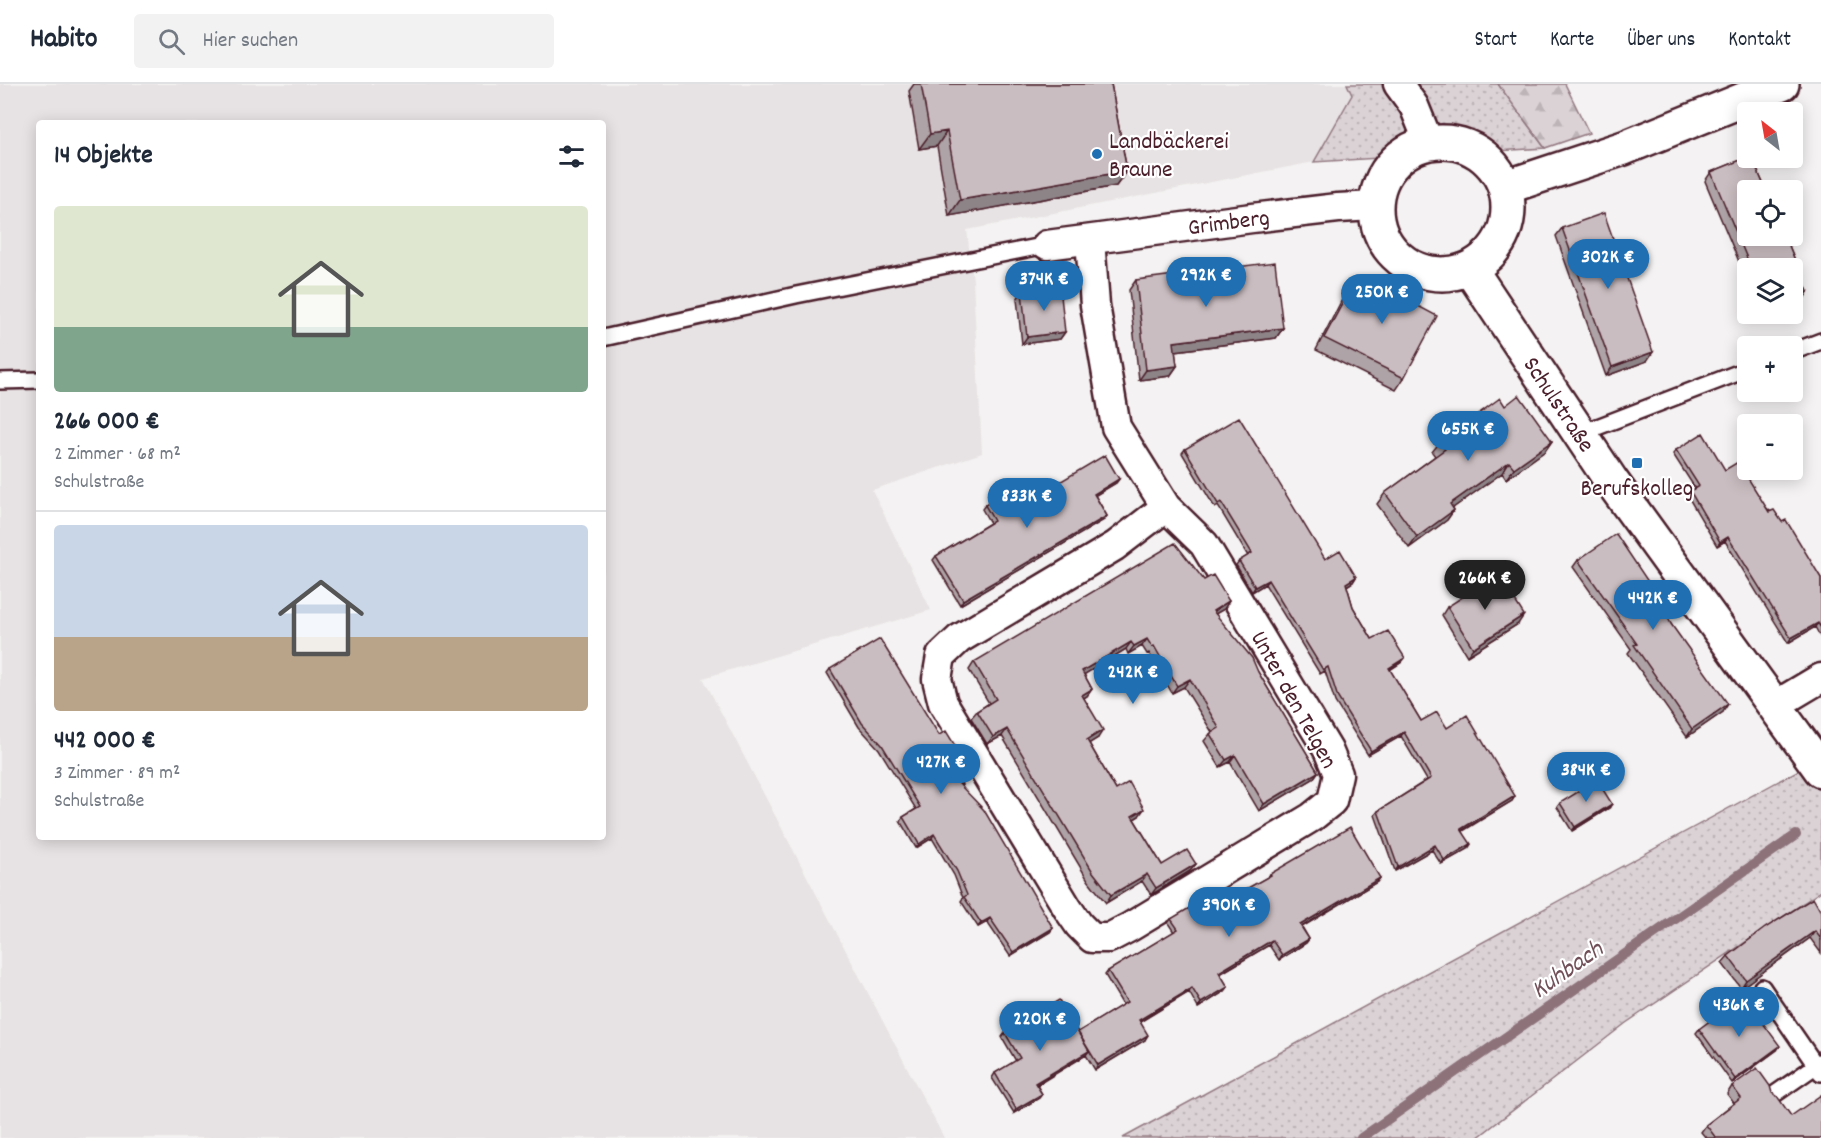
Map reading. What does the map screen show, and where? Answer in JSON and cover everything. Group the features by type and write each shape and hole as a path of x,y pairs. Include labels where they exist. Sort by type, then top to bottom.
{"main road":[{"path":"1506,187 1624,148 1782,84"},
{"path":"1448,141 1467,146 1484,155 1497,170 1506,187 1509,207 1506,225 1499,244 1486,258 1470,269 1450,274 1430,274 1411,268 1395,256 1383,240 1376,221 1377,191 1384,175 1394,161 1410,149 1429,143 1448,141"},
{"name":"Schulstraße","path":"1470,269 1580,434 1821,770"}],"street":[{"path":"1398,84 1414,106 1429,143"},
{"name":"Grimberg","path":"1047,245 1252,218 1375,206"},
{"name":"Unter den Telgen","path":"1090,240 1095,305 1116,427 1166,507 1204,544 1328,750 1338,774 1332,801 1312,817 1130,927 1109,938 1092,938 1068,909 943,703 936,679 941,656 959,639 1114,546 1166,507"},
{"path":"1774,706 1821,678"}],"lane":[{"path":"606,337 796,295 1047,245"},
{"path":"1803,348 1821,341"},
{"path":"1580,434 1737,373"},
{"path":"0,381 36,380"},
{"path":"1762,987 1819,1067 1775,1094"}],"shaded area":[{"path":"0,84 1347,84 1352,95 1314,162 967,230 973,281 982,453 872,490 931,610 703,678 944,1138 0,1138"}],"green space":[{"path":"1347,84 1498,84 1545,148 1314,162 1352,95"},
{"path":"1498,84 1565,84 1589,133 1545,148"},
{"path":"1821,758 1821,891 1626,1023 1477,1138 1123,1138"}],"building":[{"path":"921,84 1111,84 1127,171 960,200 947,131 930,134"},
{"path":"1737,161 1737,168 1756,168 1762,180 1737,180 1737,234 1711,172"},
{"path":"1604,213 1653,352 1612,367 1562,228"},
{"path":"1742,246 1789,246 1794,258 1747,258"},
{"path":"1275,262 1283,328 1174,342 1177,366 1146,370 1136,280"},
{"path":"1356,278 1375,288 1380,278 1419,298 1416,305 1437,316 1404,378 1324,338"},
{"path":"1803,280 1808,292 1803,294"},
{"path":"1060,287 1065,332 1027,337 1022,292"},
{"path":"1519,395 1552,441 1514,468 1509,462 1450,504 1454,510 1417,537 1385,493 1445,449 1440,442 1500,398 1505,406"},
{"path":"1239,417 1325,559 1340,550 1356,577 1346,583 1353,607 1372,639 1388,631 1405,658 1389,668 1421,721 1437,712 1447,728 1467,715 1515,796 1461,829 1471,844 1444,860 1435,845 1398,867 1378,811 1431,778 1404,732 1371,751 1338,698 1328,667 1323,670 1268,580 1255,587 1239,561 1252,553 1221,502 1218,504 1185,449"},
{"path":"1703,433 1725,470 1737,463 1737,480 1749,480 1769,512 1774,510 1782,522 1786,520 1821,578 1821,628 1818,623 1791,638 1728,537 1720,542 1690,491 1699,486 1676,450"},
{"path":"1105,455 1119,479 1094,494 1107,516 963,600 936,556 994,521 985,505 1012,489 1021,505"},
{"path":"1616,534 1659,598 1671,624 1728,704 1692,729 1634,645 1637,644 1578,560"},
{"path":"1175,543 1204,580 1213,575 1229,601 1213,611 1252,658 1258,672 1318,772 1264,804 1235,755 1226,760 1210,734 1219,728 1190,679 1177,686 1154,646 1152,647 1147,639 1134,646 1131,642 1082,671 1092,689 1082,695 1103,730 1087,740 1116,790 1129,782 1144,809 1132,816 1162,865 1187,850 1196,864 1156,888 1147,874 1111,895 1093,872 1007,729 993,737 977,711 996,699 974,662"},
{"path":"1498,574 1524,615 1473,648 1447,607"},
{"path":"880,639 939,735 946,731 962,757 954,762 965,780 959,784 984,810 1053,928 1013,952 990,918 981,923 964,897 967,895 957,871 934,834 919,844 903,817 920,807 882,745 862,723 830,669"},
{"path":"1597,780 1612,804 1575,827 1560,803"},
{"path":"1350,827 1380,878 1300,925 1309,939 1282,955 1272,940 1219,972 1228,987 1201,1003 1192,988 1139,1020 1148,1035 1098,1065 1078,1032 1127,1002 1108,971 1178,929 1171,919 1211,895 1218,905"},
{"path":"1813,898 1821,912 1821,939 1815,931 1746,980 1728,956 1765,928"},
{"path":"1743,996 1780,1046 1735,1079 1699,1029"},
{"path":"1059,1000 1089,1051 1035,1083 1042,1094 1016,1109 995,1073 1020,1058 1005,1033"},
{"path":"1757,1068 1770,1086 1772,1093 1777,1096 1791,1116 1821,1095 1821,1138 1716,1138 1706,1125 1741,1098 1732,1086"}],"waterway":[{"name":"Kuhbach","path":"1361,1138 1796,835"}],"place":[{"name":"Landbäckerei Braune","path":"1097,154"},
{"name":"Berufskolleg","path":"1637,463"}]}
